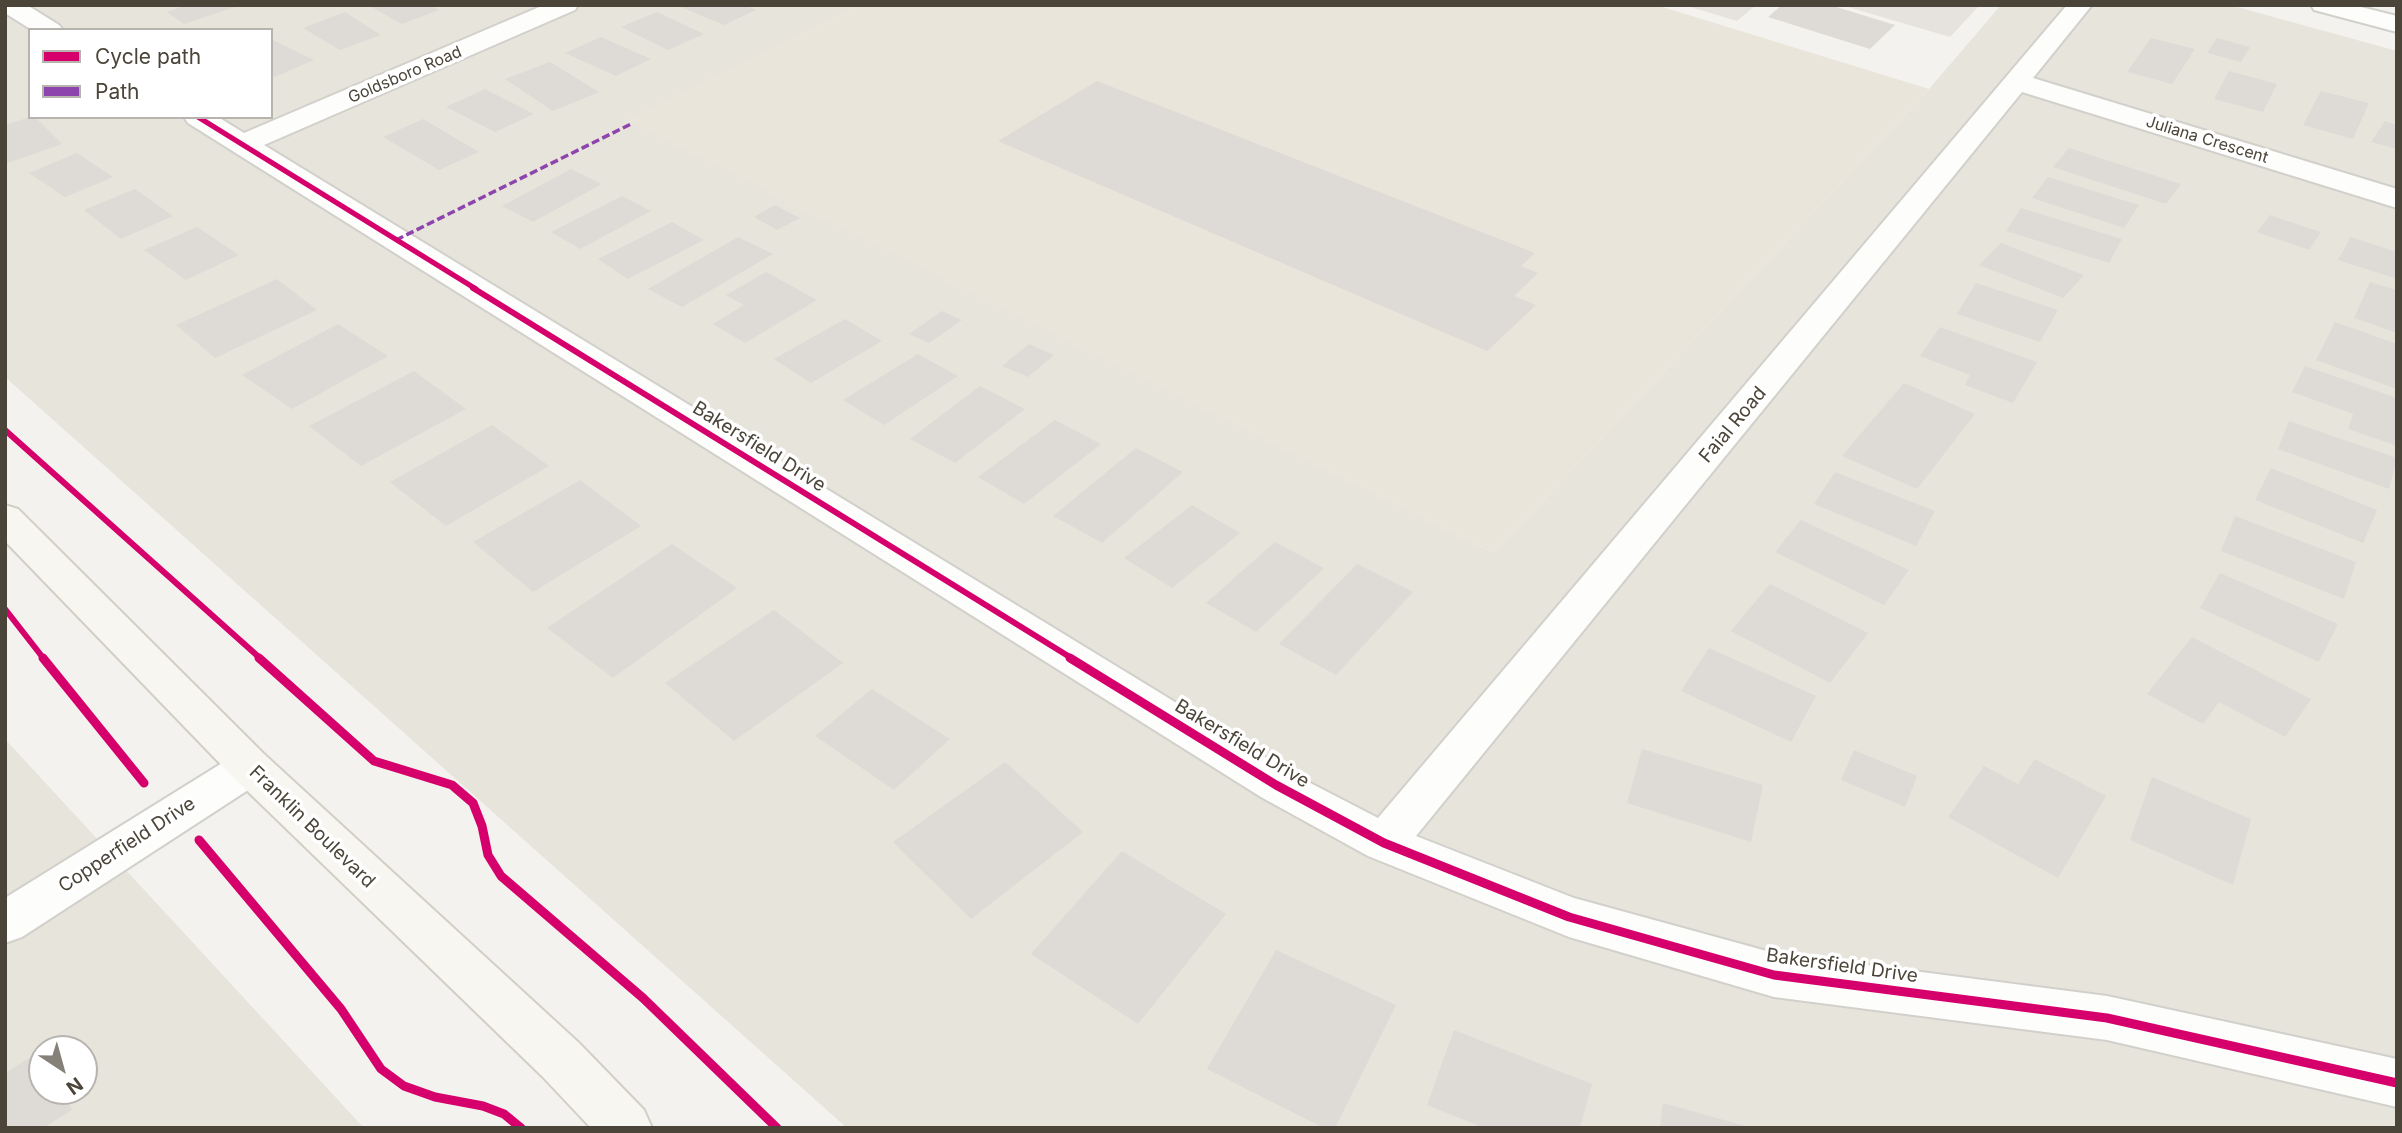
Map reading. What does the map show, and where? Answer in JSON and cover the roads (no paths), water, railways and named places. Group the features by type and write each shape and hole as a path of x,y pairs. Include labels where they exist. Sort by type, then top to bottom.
{"main road":[{"name":"Franklin Boulevard","path":"5,518 250,767 561,1060 626,1128"}],"street":[{"path":"9,5 47,28"},
{"name":"Goldsboro Road","path":"243,144 566,5"},
{"name":"Faial Road","path":"1384,843 2080,5"},
{"path":"2323,5 2397,24"},
{"name":"Juliana Crescent","path":"2017,82 2397,199"},
{"name":"Bakersfield Drive","path":"201,119 1276,785 1384,843 1569,917 1774,975 2107,1018 2397,1083"},
{"name":"Copperfield Drive","path":"5,923 250,767"}]}
